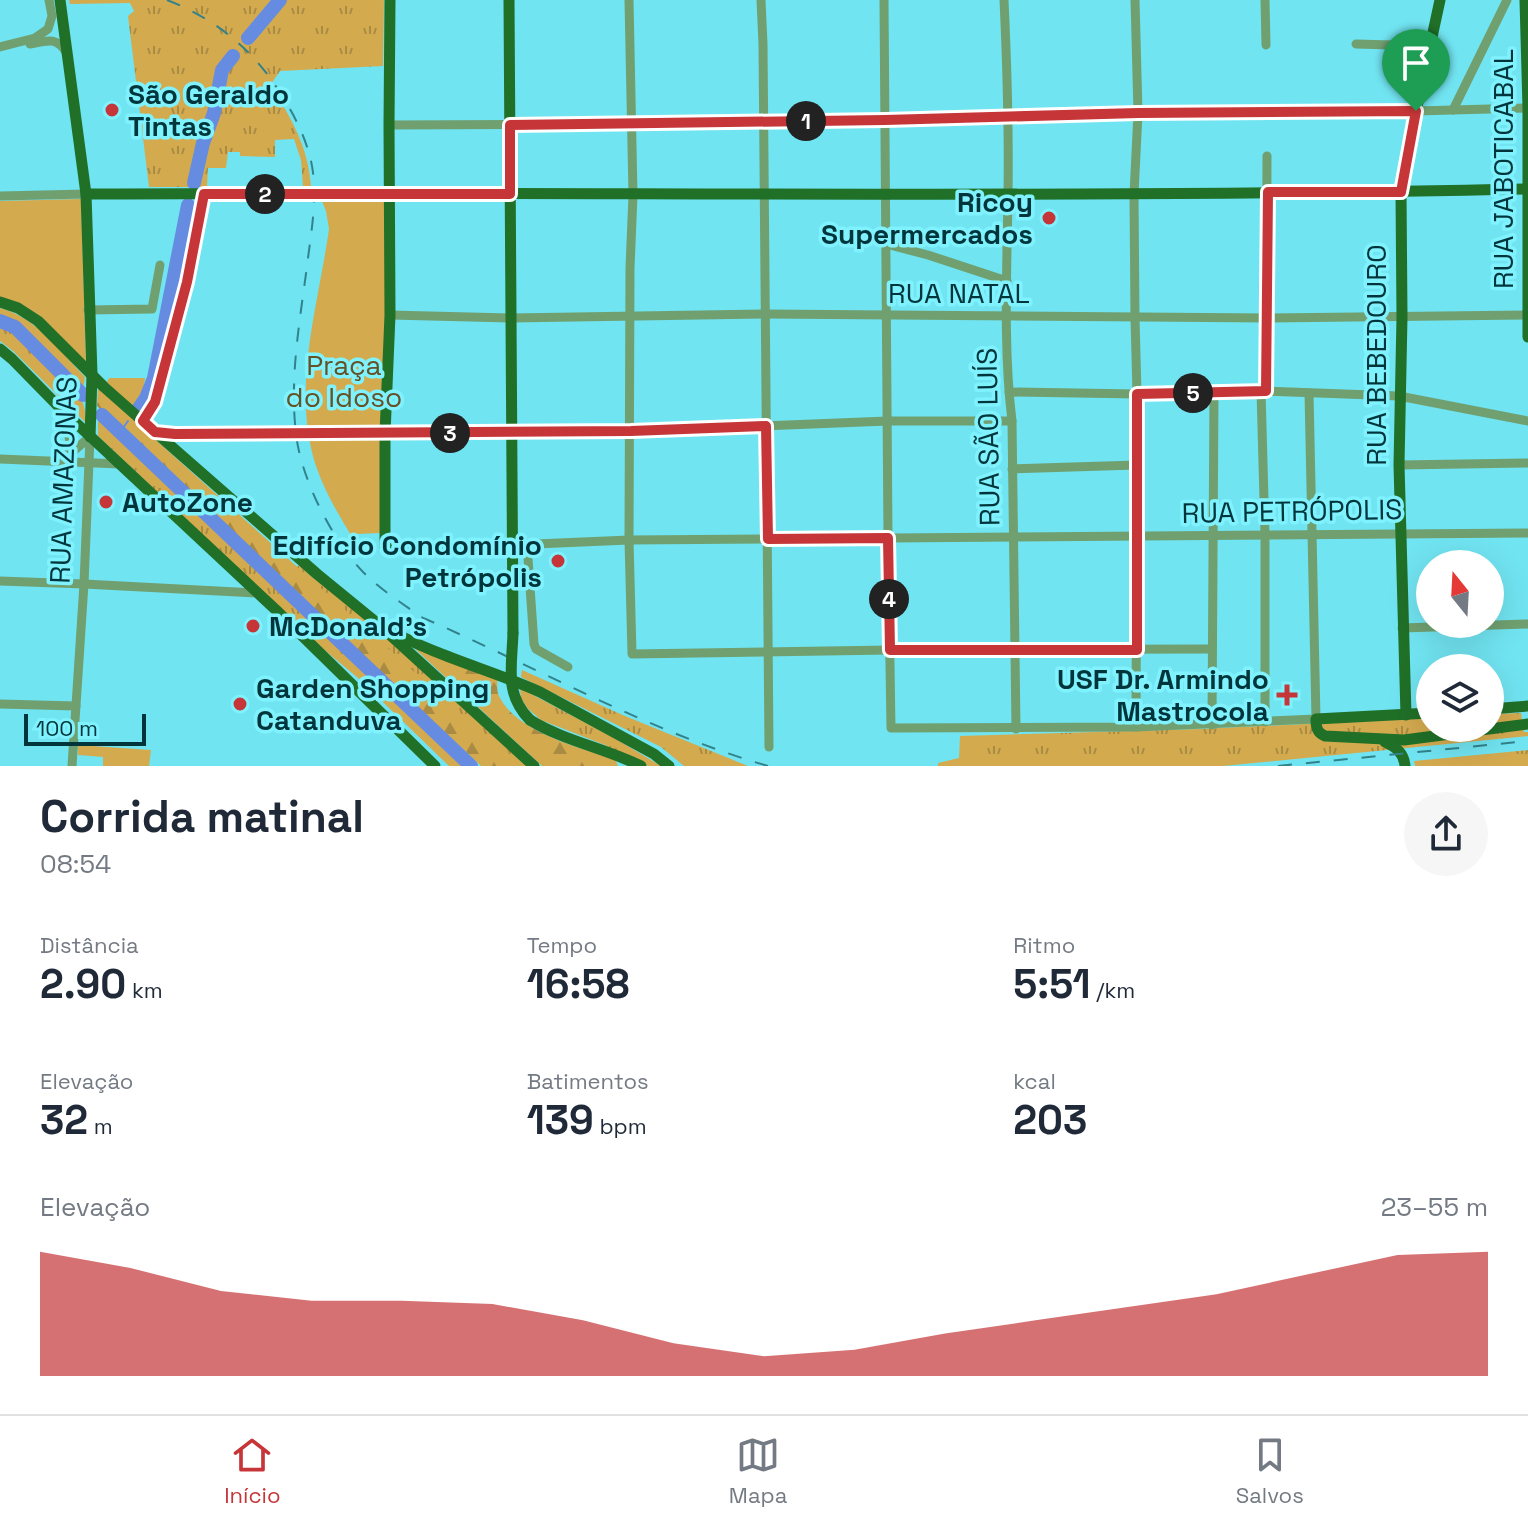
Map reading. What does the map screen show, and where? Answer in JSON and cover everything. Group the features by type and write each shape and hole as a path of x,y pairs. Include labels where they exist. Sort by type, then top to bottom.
{"main road":[{"name":"RUA AMAZONAS","path":"60,0 57,18 68,55 86,194 88,310 96,382 91,432"},
{"path":"385,434 390,315 390,0"},
{"path":"509,0 512,692 530,720 625,763 641,766"},
{"name":"RUA BEBEDOURO","path":"1406,715 1399,465 1401,192 1440,0"},
{"name":"RUA JABOTICABAL","path":"1526,7 1528,337"},
{"path":"86,194 1134,194 1528,189"},
{"path":"0,302 18,308 38,321 96,382 377,623 534,766"},
{"path":"0,349 61,409 91,432 120,464 435,766"},
{"name":"RUA PETRÓPOLIS","path":"385,434 385,547 512,545"},
{"path":"377,623 417,645 540,692 654,754 669,766"},
{"path":"1504,708 1528,706"},
{"path":"1416,714 1316,719 1318,731 1325,736 1377,740 1416,738"},
{"path":"1504,727 1527,723"},
{"path":"1377,740 1386,742 1402,760 1420,742"}],"street":[{"path":"0,48 35,38 48,29 57,18 49,0"},
{"path":"629,0 633,195 629,540 632,654 1212,649"},
{"path":"761,0 769,747"},
{"path":"884,0 891,728 1136,727 1316,719 1309,393"},
{"name":"RUA SÃO LUÍS","path":"1004,0 1009,116 1007,315 1012,421 1016,729"},
{"path":"1135,0 1138,113 1134,194 1136,727"},
{"path":"1265,0 1266,45"},
{"path":"1453,110 1505,4 1526,7"},
{"path":"0,48 54,41 68,55"},
{"path":"1356,44 1430,46"},
{"path":"389,125 631,124 1528,108"},
{"path":"1265,722 1267,156"},
{"path":"0,196 86,194"},
{"path":"140,418 155,402 187,282 204,194"},
{"path":"886,244 1007,281"},
{"path":"88,310 152,309 160,265"},
{"name":"RUA NATAL","path":"390,315 511,318 766,314 1268,318 1528,315"},
{"path":"1009,392 1137,394 1264,391 1399,396 1528,421"},
{"path":"1212,725 1214,392"},
{"path":"61,409 72,457"},
{"path":"155,432 385,434 631,431 888,421 1012,421"},
{"path":"72,457 91,432"},
{"name":"RUA AMAZONAS","path":"72,766 91,432"},
{"path":"0,459 38,461 72,457 120,464"},
{"path":"1399,465 1528,463"},
{"path":"1012,469 1137,465"},
{"name":"RUA PETRÓPOLIS","path":"512,545 629,540 1528,533"},
{"path":"527,544 534,644 536,649 568,667"},
{"path":"0,581 257,593"},
{"path":"1402,628 1528,624"},
{"path":"0,704 76,706"}],"green space":[{"path":"69,0 384,0 383,66 280,71 271,84 302,145 311,187 303,187 301,160 294,139 275,140 275,157 240,156 240,152 228,152 226,168 208,168 207,187 149,187 128,16 134,11 130,3 70,4"},
{"name":"Praça do Idoso","path":"320,196 384,199 387,314 380,533 352,537 318,471 307,421 310,338 329,229"},
{"path":"81,199 86,362 37,314 0,297 0,201"},
{"path":"0,308 25,319 47,336 85,377 83,390 18,324 0,317"},
{"path":"0,326 32,350 83,403 85,422 0,341"},
{"path":"109,378 145,378 141,394 131,408 105,386"},
{"path":"98,388 519,766 481,766 97,406"},
{"path":"98,417 466,766 449,766 98,436"},
{"path":"299,565 381,629 528,766 518,766 296,568"},
{"path":"414,648 497,678 499,696 507,709 519,719 550,737 615,759 618,766 542,766"},
{"path":"522,670 748,766 684,766 661,747 521,677"},
{"path":"520,688 661,766 648,766 541,720 527,708"},
{"path":"1521,713 1524,732 1528,732 1528,736 1504,738 1504,714"},
{"path":"1416,719 1416,742 1467,742 1223,766 938,766 938,763 959,758 960,736"},
{"path":"78,745 151,750 149,766 103,766 103,757 78,755"},
{"path":"1528,750 1528,766 1415,766 1414,761"}],"waterway":[{"path":"248,38 280,0"},
{"path":"194,183 214,113 222,70 233,56"},
{"path":"137,411 154,378 188,205"},
{"path":"0,321 15,327 83,395"},
{"path":"102,415 471,766"},
{"path":"120,432 128,421"}],"railway":[{"path":"167,0 213,24 253,57 286,102 308,151 313,173 313,222 295,367 296,433 311,488 330,527 352,560 377,585 421,617 636,717 723,752 768,766"},
{"path":"1278,766 1528,741"}],"place":[{"name":"São Geraldo Tintas","path":"112,110"},
{"name":"Ricoy Supermercados","path":"1049,218"},
{"name":"AutoZone","path":"106,502"},
{"name":"Edifício Condomínio Petrópolis","path":"558,561"},
{"name":"McDonald's","path":"253,626"},
{"name":"USF Dr. Armindo Mastrocola","path":"1287,695"},
{"name":"Garden Shopping Catanduva","path":"240,704"}],"route":[{"path":"1416,111 1401,192 1268,192 1266,391 1137,394 1137,650 890,650 888,538 768,539 766,426 631,431 175,434 155,432 143,421 155,402 187,282 204,194 510,194 510,125 1416,111"}]}
